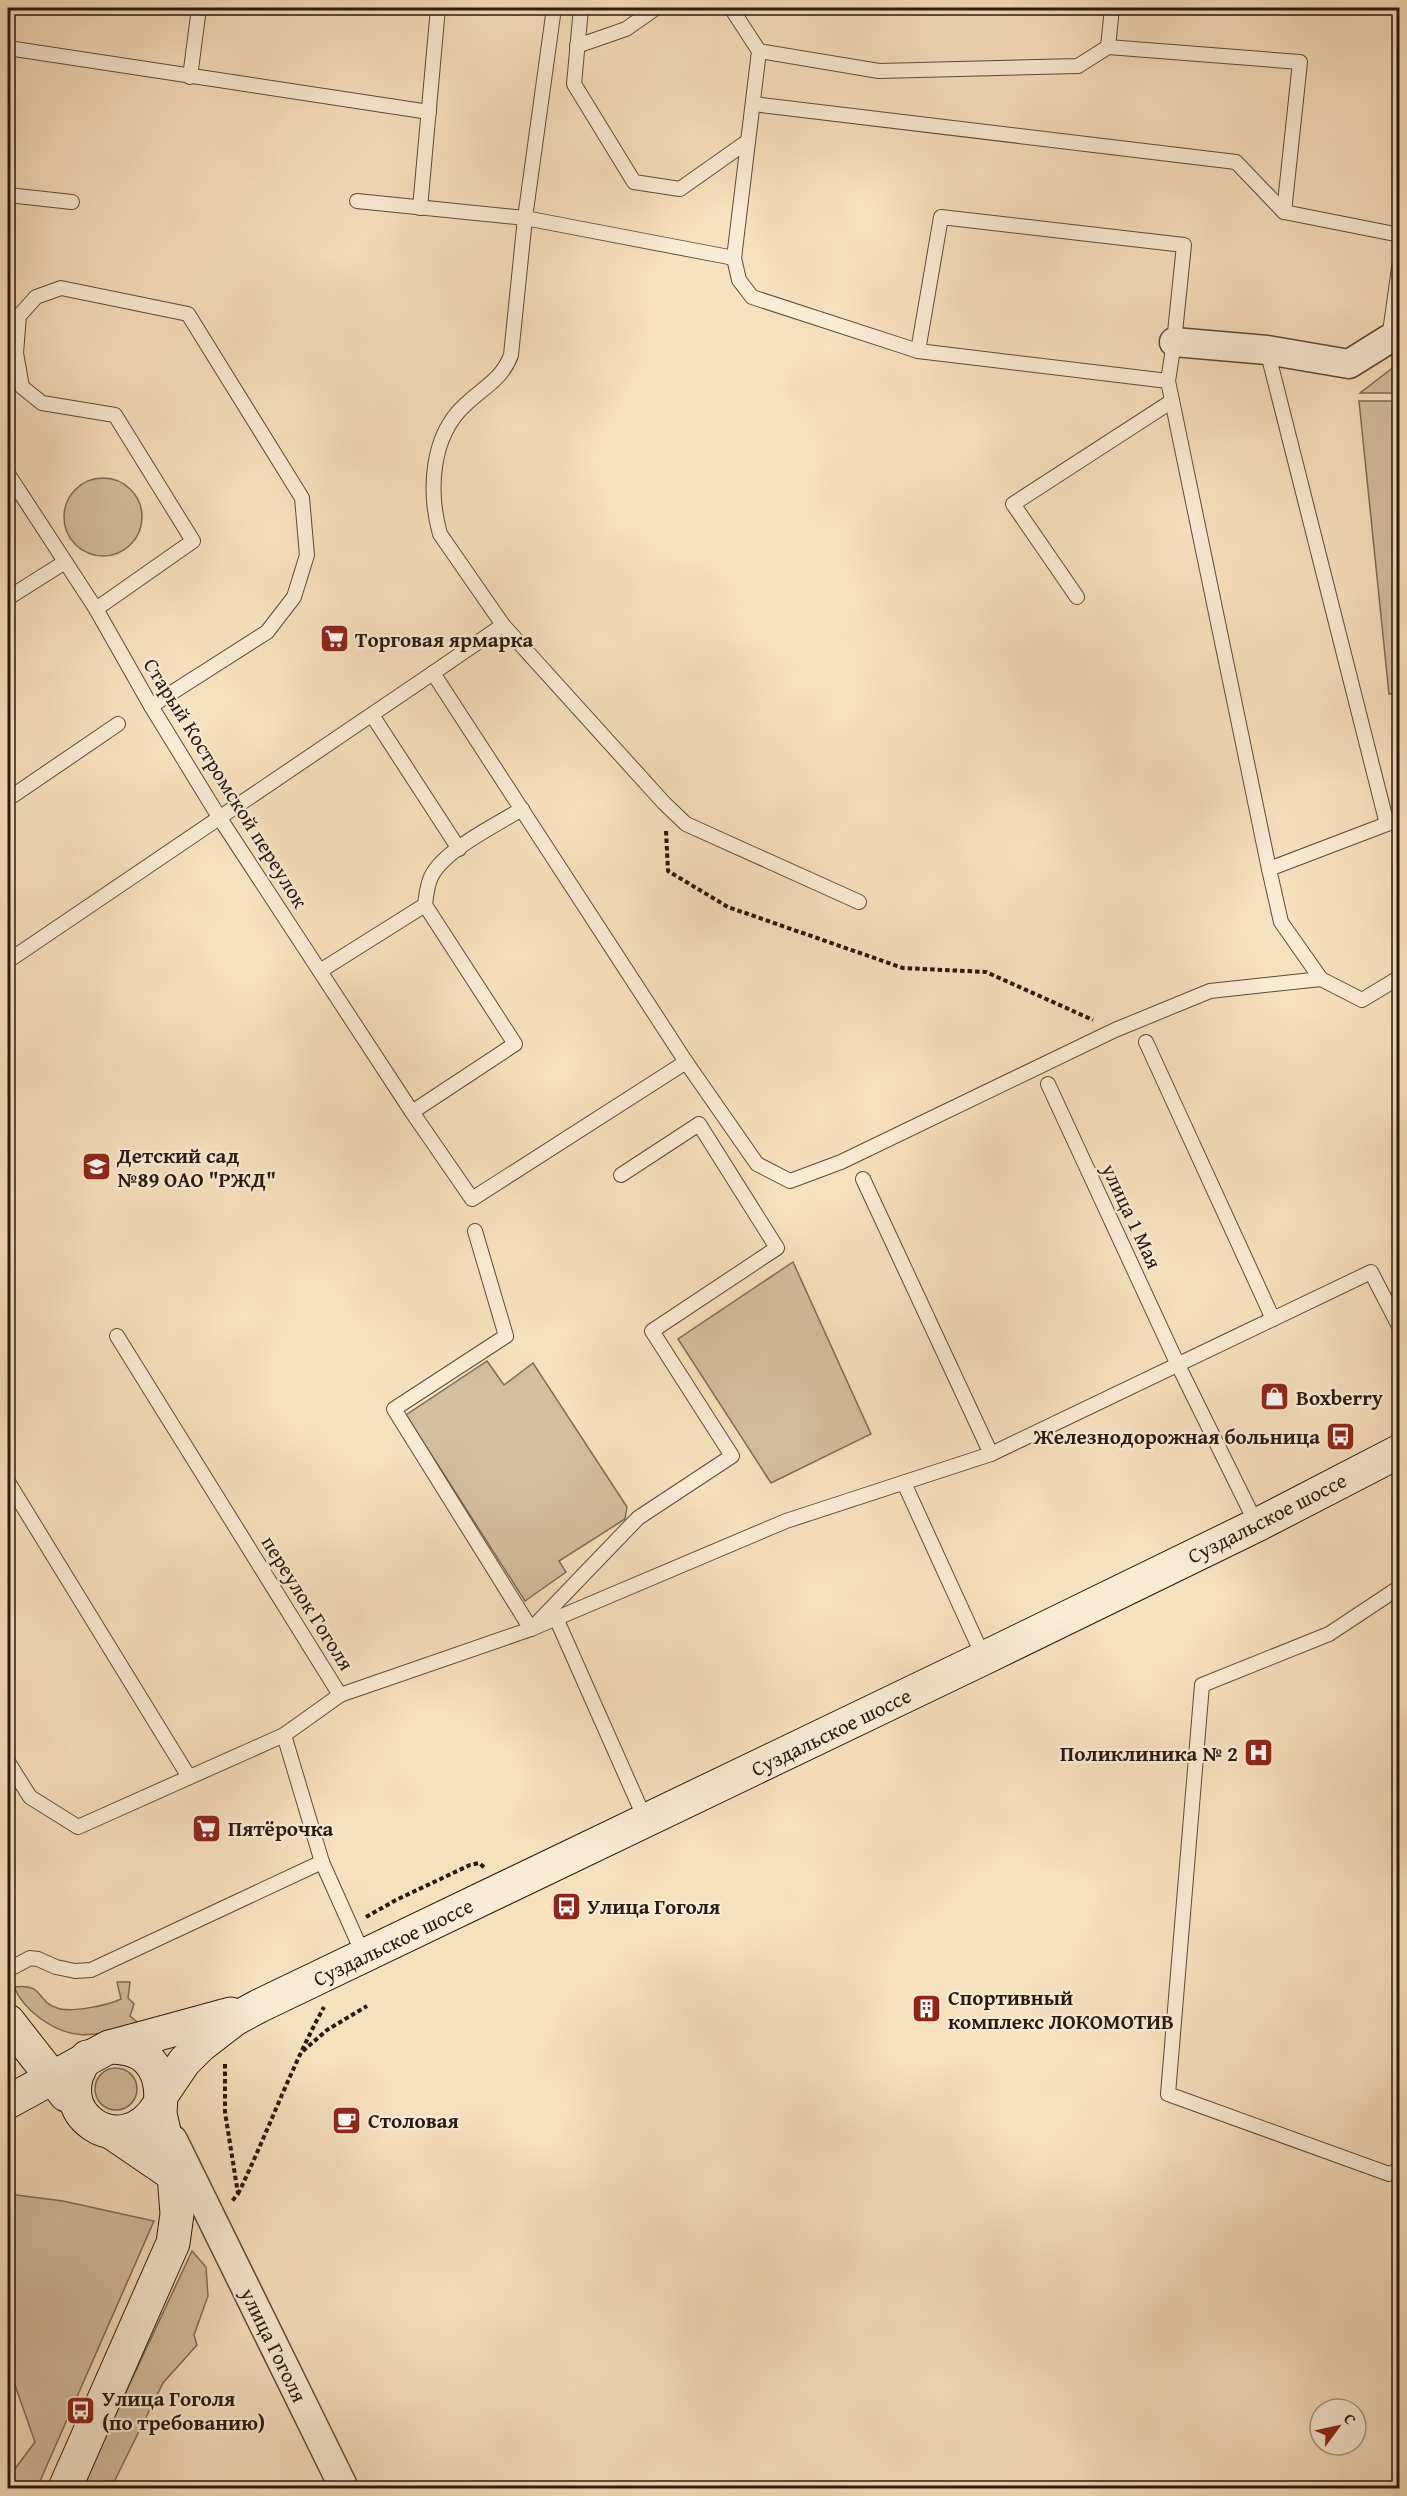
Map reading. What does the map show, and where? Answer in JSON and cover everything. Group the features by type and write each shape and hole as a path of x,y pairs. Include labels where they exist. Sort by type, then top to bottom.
{"main road":[{"name":"Суздальское шоссе","path":"160,2105 184,2062 200,2046 236,2019 259,2006 1257,1526 1400,1451"},
{"name":"Суздальское шоссе","path":"8,2102 98,2052 259,2006"},
{"path":"8,2021 21,2033 48,2049 68,2055 125,2047 137,2051 149,2060 161,2084 160,2105 174,2175 177,2214 173,2243 65,2488"},
{"path":"8,2021 82,2115 95,2126 111,2132 126,2132 140,2127 152,2117 160,2105"},
{"path":"8,2021 16,2039 20,2065 8,2102 82,2115"},
{"path":"82,2115 76,2101 75,2078 98,2052"},
{"name":"улица Гоголя","path":"111,2132 174,2175"}],"street":[{"path":"1174,342 1267,350 1349,364 1394,338"},
{"name":"улица Гоголя","path":"160,2105 218,2202 344,2488"},
{"name":"улица Гоголя","path":"174,2175 218,2202"}],"lane":[{"path":"190,77 199,8"},
{"path":"420,208 438,8"},
{"path":"554,8 525,218 511,356 507,368 497,379 465,404 442,435 435,468 436,519 440,534 504,624 664,803 686,824 859,902"},
{"path":"581,8 574,84 634,182 680,189 748,141"},
{"path":"576,46 626,29 656,8"},
{"path":"730,8 759,51 734,258 739,280 752,297 918,351 1168,381"},
{"path":"1108,47 1112,8"},
{"path":"759,51 879,71 1078,66 1108,47 1300,62 1284,212"},
{"path":"8,48 429,112"},
{"path":"753,104 1236,162 1284,212 1400,235"},
{"path":"8,195 72,202"},
{"path":"357,201 525,218 734,258"},
{"path":"918,351 941,217 1184,245 1168,381 1281,922 1321,979 1362,1000 1400,977"},
{"path":"1394,338 1400,261"},
{"path":"96,609 193,541 115,415 42,403 22,387 16,353 19,316 36,297 61,288 188,314 302,498 307,555 294,597 267,632 151,706"},
{"path":"1267,350 1387,824"},
{"path":"1077,597 1013,504 1172,401"},
{"name":"Старый Костромской переулок","path":"8,474 96,609 151,706 219,817 412,1112 472,1199 686,1062"},
{"path":"8,598 65,562"},
{"path":"8,961 504,624"},
{"path":"434,673 686,1062 757,1164 790,1181 841,1162 1115,1030 1210,991 1321,979"},
{"path":"372,715 459,849"},
{"path":"8,799 118,724"},
{"path":"320,971 425,905 432,876 459,849 522,809"},
{"path":"1269,869 1387,824 1400,815"},
{"path":"412,1112 515,1044 425,905"},
{"path":"1146,1042 1273,1319"},
{"name":"улица 1 Мая","path":"1048,1084 1178,1365 1257,1526"},
{"path":"531,1629 638,1518 732,1456 652,1331 777,1248 699,1124 621,1175"},
{"path":"863,1179 991,1454"},
{"path":"475,1231 507,1336 394,1409 531,1629"},
{"path":"340,1695 531,1629 786,1521 991,1454 1371,1272 1400,1328"},
{"name":"переулок Гоголя","path":"8,1762 30,1797 78,1827 284,1735 340,1695 117,1336"},
{"path":"8,1482 189,1777"},
{"path":"904,1483 984,1658"},
{"path":"1400,1587 1329,1634 1202,1685 1168,2094 1389,2174 1400,2169"},
{"path":"556,1618 646,1821"},
{"path":"284,1735 322,1862 364,1956"},
{"path":"8,1970 30,1958 75,1971 91,1970 322,1862"}],"path":[{"path":"664,803 668,871 728,907 903,968 986,972 1115,1030"},
{"path":"351,1926 396,1900 470,1865 479,1863 488,1874"},
{"path":"218,2202 238,2194 265,2139 300,2053 329,1998"},
{"path":"300,2053 327,2030 367,2006"},
{"path":"225,2064 225,2112 238,2194"}],"shaded area":[{"path":"1399,363 1399,393 1360,393"},
{"path":"1359,401 1399,401 1400,580 1396,581 1400,607 1400,692 1389,694"},
{"path":"103,478 118,481 131,489 139,502 142,517 139,532 131,545 118,553 103,556 88,553 75,545 67,532 64,517 67,502 75,489 88,481"},
{"path":"793,1262 871,1434 771,1483 678,1339"},
{"path":"487,1361 504,1385 533,1363 627,1507 625,1519 559,1561 566,1572 525,1601 406,1415"},
{"path":"117,1982 130,1982 128,1998 134,2004 130,2016 140,2024 89,2035 66,2032 41,2019 25,2004 14,1987 31,1988 50,2005 71,2010 99,2006 121,1999"},
{"path":"116,2068 124,2069 131,2074 136,2081 136,2097 131,2104 124,2109 116,2110 108,2109 101,2104 96,2097 95,2089 96,2081 101,2074 108,2069"},
{"path":"8,2194 63,2201 154,2221 37,2488 8,2488 8,2478 35,2442 8,2370"},
{"path":"192,2251 206,2267 208,2296 194,2335 197,2345 163,2383 111,2488 81,2488"}],"place":[{"name":"Торговая ярмарка","path":"334,639"},
{"name":"Детский сад №89 ОАО \"РЖД\"","path":"96,1167"},
{"name":"Boxberry","path":"1275,1397"},
{"name":"Железнодорожная больница","path":"1341,1436"},
{"name":"Поликлиника № 2","path":"1259,1753"},
{"name":"Пятёрочка","path":"207,1828"},
{"name":"Улица Гоголя","path":"566,1906"},
{"name":"Спортивный комплекс ЛОКОМОТИВ","path":"927,2009"},
{"name":"Столовая","path":"347,2120"},
{"name":"Улица Гоголя (по требованию)","path":"81,2410"}]}
